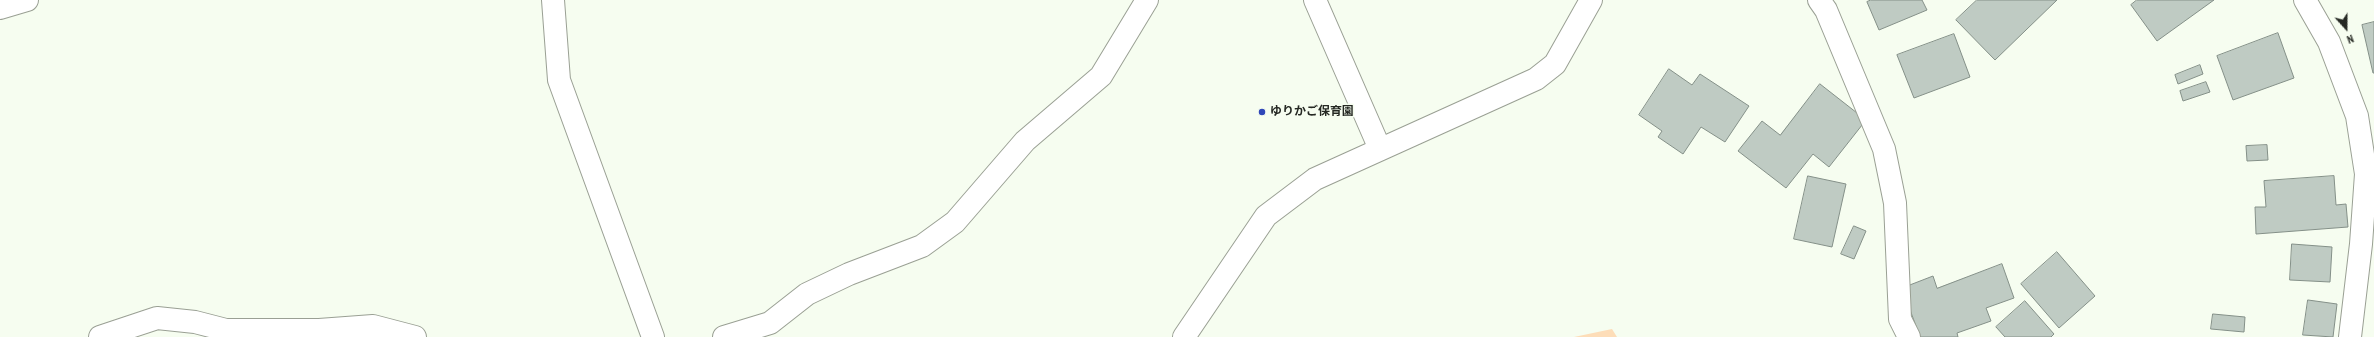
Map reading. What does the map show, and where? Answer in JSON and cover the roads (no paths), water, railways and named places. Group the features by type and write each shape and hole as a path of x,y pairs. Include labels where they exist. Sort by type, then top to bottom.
{"street":[{"path":"0,8 27,0"},
{"path":"553,0 559,80 653,337"},
{"path":"724,337 770,323 807,294 849,274 922,246 955,222 1025,141 1101,76 1147,0"},
{"path":"1315,0 1380,149"},
{"path":"1184,337 1266,216 1315,179 1536,80 1555,64 1591,0"},
{"path":"1819,0 1826,10 1884,149 1895,204 1900,319 1909,337"},
{"path":"2305,0 2329,42 2357,116 2366,174 2361,244 2350,337"},
{"path":"100,337 157,318 196,322 226,330 319,330 373,326 415,337"}],"place":[{"name":"ゆりかご保育園","path":"1262,112"}]}
